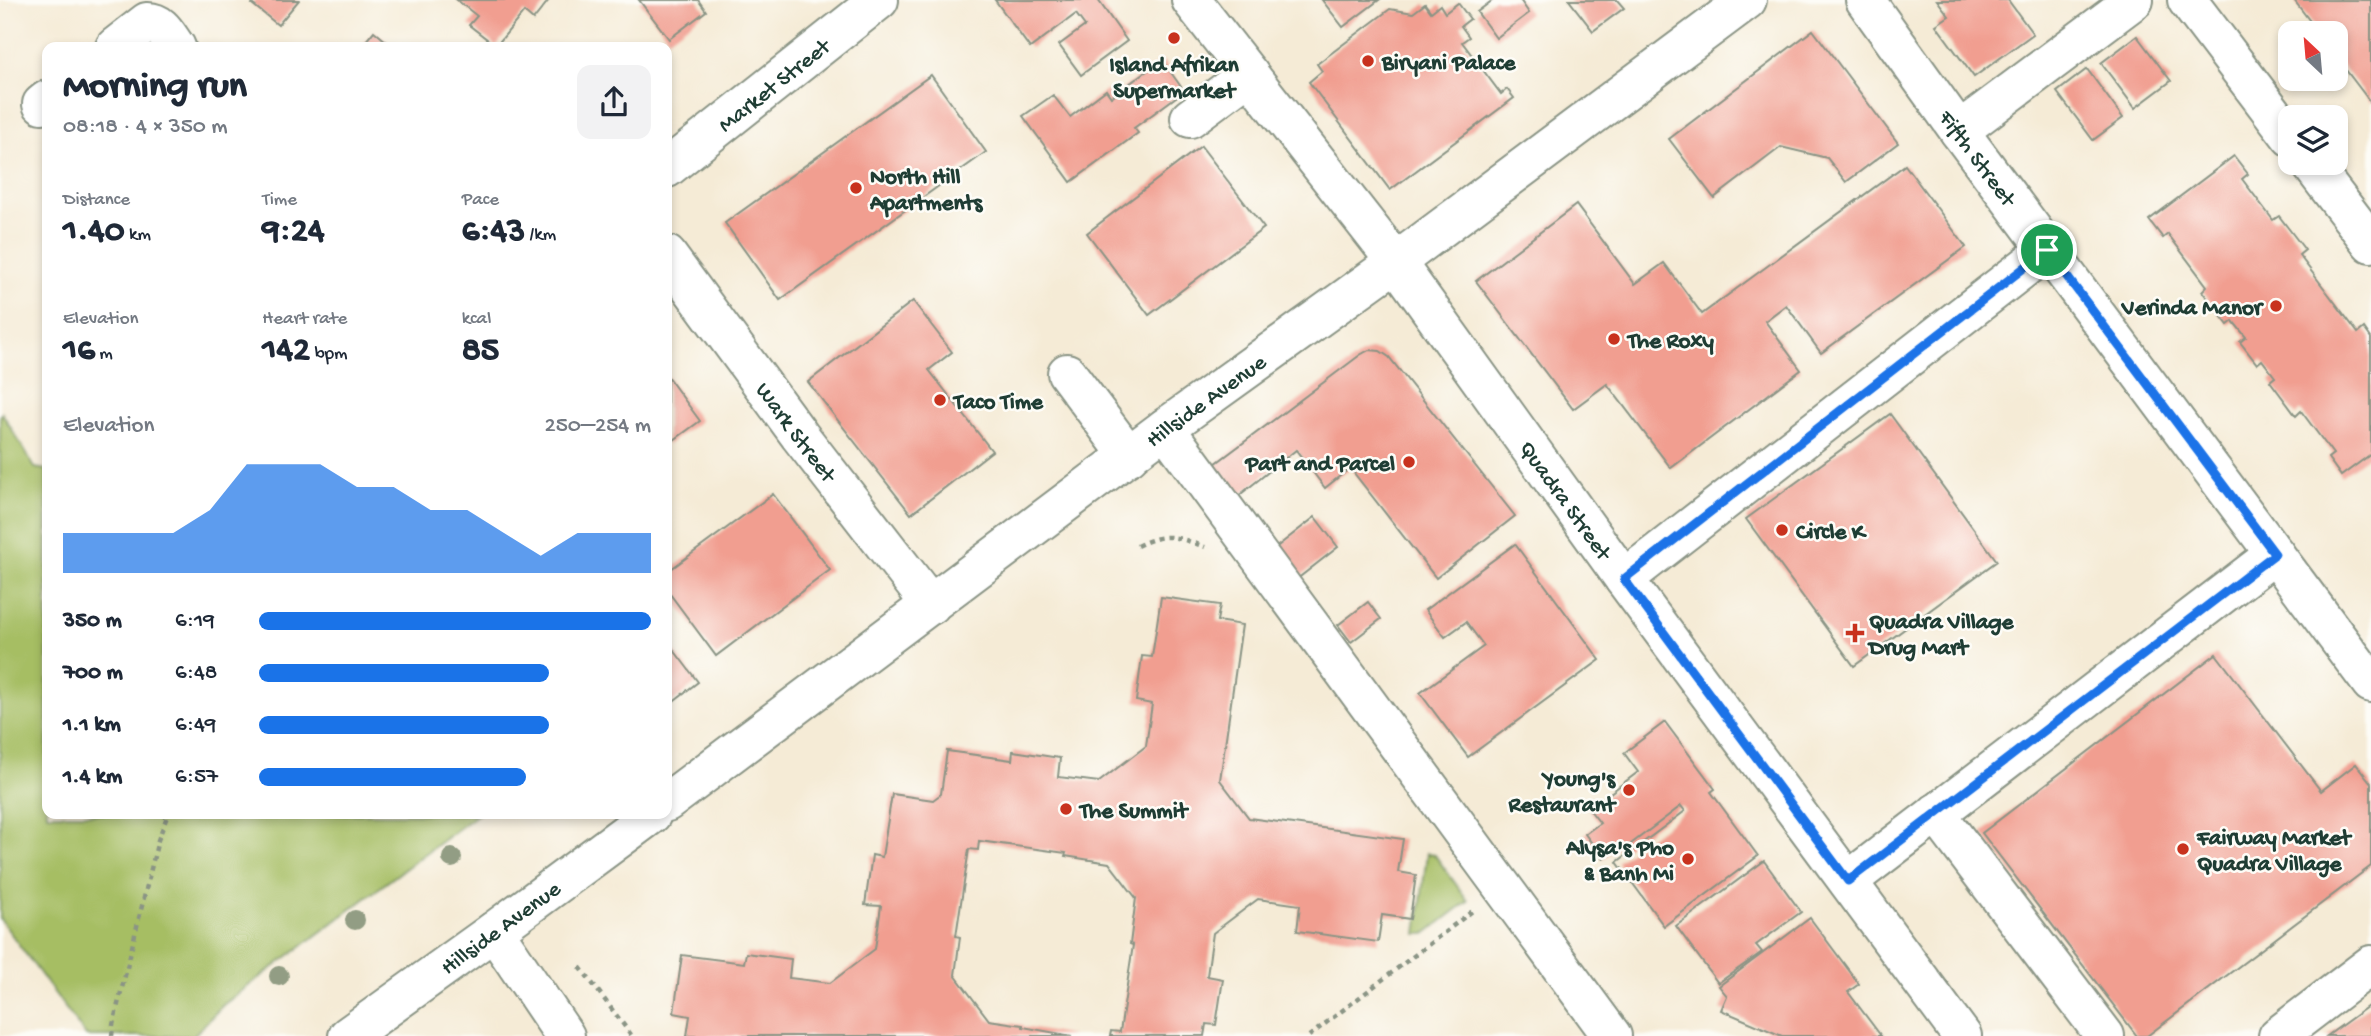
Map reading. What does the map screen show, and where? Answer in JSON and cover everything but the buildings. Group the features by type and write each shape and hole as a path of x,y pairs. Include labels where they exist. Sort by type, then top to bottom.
{"main road":[{"name":"Market Street","path":"672,164 879,0"},
{"name":"Quadra Street","path":"1191,0 1396,262 1624,579 1962,1036"},
{"name":"Hillside Avenue","path":"672,798 1165,428 1396,262 1748,0"},
{"name":"Fifth Street","path":"1866,0 2047,250 2275,554 2368,672"},
{"path":"1959,131 2134,0"},
{"path":"2187,0 2278,120"},
{"path":"121,42 147,22 154,22 159,24 172,42"},
{"path":"1190,118 1249,74"},
{"path":"2319,175 2371,243"},
{"path":"1624,579 2047,250"},
{"name":"Wark Street","path":"672,262 800,436 931,605"},
{"path":"1068,373 1129,456"},
{"path":"1165,428 1612,1036"},
{"path":"1848,881 2275,554"},
{"path":"1936,813 2105,1036"},
{"name":"Hillside Avenue","path":"348,1036 645,819"},
{"path":"494,931 565,1036"},
{"path":"2278,1036 2371,965"}],"path":[{"path":"1136,546 1157,536 1180,538 1204,547 1214,555"},
{"path":"112,1036 158,840 166,819"},
{"path":"1309,1036 1479,906"},
{"path":"580,967 632,1036"}],"green space":[{"path":"2,413 35,468 42,469 42,819 471,819 223,1005 193,1036 86,1036 0,919"},
{"path":"1427,853 1434,854 1468,901 1425,934 1417,934"}],"place":[{"name":"Island Afrikan Supermarket","path":"1174,38"},
{"name":"Biryani Palace","path":"1368,61"},
{"name":"North Hill Apartments","path":"856,188"},
{"name":"Verinda Manor","path":"2276,306"},
{"name":"The Roxy","path":"1614,339"},
{"name":"Taco Time","path":"940,400"},
{"name":"Part and Parcel","path":"1409,462"},
{"name":"Circle K","path":"1782,530"},
{"name":"Quadra Village Drug Mart","path":"1855,633"},
{"name":"Young's Restaurant","path":"1629,790"},
{"name":"The Summit","path":"1066,809"},
{"name":"Fairway Market Quadra Village","path":"2183,849"},
{"name":"Alysa's Pho & Banh Mi","path":"1688,859"}],"route":[{"path":"2047,250 2275,554 1848,881 1624,579 2047,250"}]}
